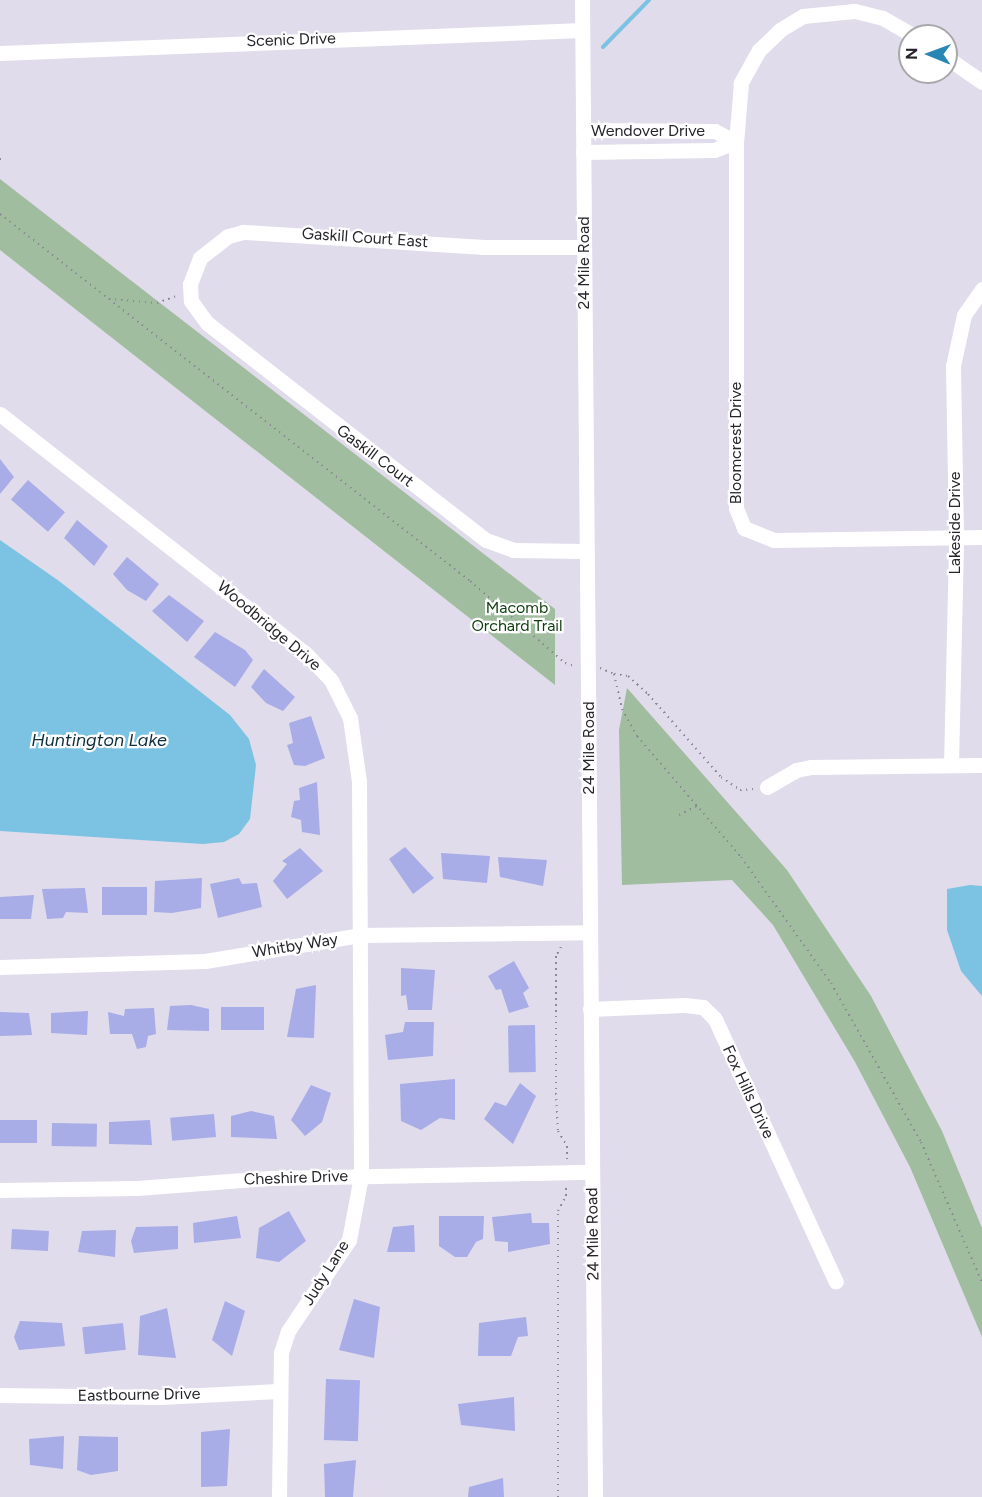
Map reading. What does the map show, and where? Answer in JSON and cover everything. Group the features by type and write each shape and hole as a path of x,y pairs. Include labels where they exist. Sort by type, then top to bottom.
{"street":[{"name":"24 Mile Road","path":"582,0 595,1497"},
{"path":"736,142 738,103 748,66 759,50 791,22 815,13 854,11 883,18 898,26"},
{"name":"Scenic Drive","path":"0,53 582,30"},
{"path":"958,65 982,82"},
{"name":"Wendover Drive","path":"583,130 715,131 736,142"},
{"name":"Wendover Drive","path":"583,152 714,150 736,142"},
{"name":"Bloomcrest Drive","path":"736,142 735,500 744,528 774,540 956,537"},
{"name":"Gaskill Court East","path":"190,293 200,258 228,236 243,232 484,247 583,247"},
{"name":"Lakeside Drive","path":"951,765 956,537 953,366 962,321 982,289"},
{"name":"Gaskill Court","path":"190,293 207,323 486,540 513,549 586,551"},
{"name":"Woodbridge Drive","path":"0,414 296,646 335,686 350,718 359,781 360,935"},
{"path":"956,537 982,537"},
{"path":"767,787 796,770 811,767 982,765"},
{"name":"Whitby Way","path":"0,967 205,961 360,935 590,932"},
{"name":"Judy Lane","path":"279,1497 278,1391 284,1341 349,1239 361,1176 360,935"},
{"name":"Fox Hills Drive","path":"590,1009 684,1005 703,1007 715,1019 836,1281"},
{"name":"Cheshire Drive","path":"0,1190 137,1188 270,1178 592,1172"},
{"name":"Eastbourne Drive","path":"0,1395 160,1397 278,1391"}],"path":[{"path":"0,214 470,581 565,663 610,670 614,674 629,723 784,914 873,1052 925,1151 982,1282"},
{"path":"109,299 165,302 190,293"},
{"path":"614,674 628,676 648,694 722,777 740,790 767,787"},
{"path":"679,815 697,806"},
{"path":"558,1497 558,1211 566,1196 567,1173 567,1146 558,1131 556,1093 556,956 563,944 562,932"}],"green space":[{"name":"Macomb Orchard Trail","path":"0,179 555,609 555,685 0,250"},
{"path":"627,688 787,870 871,996 942,1131 982,1228 982,1337 910,1167 855,1062 773,925 732,880 622,885 619,730"}],"water":[{"name":"Huntington Lake","path":"0,540 59,581 230,715 249,739 256,765 250,819 239,834 224,842 203,844 0,831"},
{"path":"970,885 982,886 982,996 961,971 947,930 947,889"}],"building":[{"path":"0,459 14,477 0,494"},
{"path":"28,480 65,512 48,532 11,500"},
{"path":"77,520 108,546 94,566 64,538"},
{"path":"127,557 159,584 146,601 127,590 113,574"},
{"path":"169,595 204,621 187,642 152,611"},
{"path":"215,632 245,650 253,660 235,687 194,657"},
{"path":"264,669 295,697 283,711 266,703 251,687"},
{"path":"311,716 325,758 305,766 294,765 287,745 293,743 289,723"},
{"path":"317,782 320,835 302,832 301,820 291,817 294,801 300,800 299,788"},
{"path":"405,847 434,878 413,894 389,859"},
{"path":"300,848 323,871 287,899 273,881 287,864 282,861"},
{"path":"441,853 490,856 487,883 443,879"},
{"path":"498,857 547,860 543,886 500,877"},
{"path":"202,878 201,908 172,913 154,912 155,881"},
{"path":"239,878 242,884 257,883 262,907 218,918 210,884"},
{"path":"102,887 147,887 147,915 102,915"},
{"path":"85,888 88,913 66,912 63,918 47,919 42,889"},
{"path":"34,895 31,919 0,919 0,897"},
{"path":"514,961 529,988 523,993 529,1007 509,1013 501,989 496,990 488,976"},
{"path":"401,968 435,970 432,1010 408,1010 406,995 401,996"},
{"path":"316,985 314,1038 287,1037 296,989"},
{"path":"191,1005 209,1009 209,1031 167,1030 170,1006"},
{"path":"221,1007 264,1007 264,1030 221,1030"},
{"path":"154,1008 156,1034 148,1036 146,1047 137,1049 132,1034 110,1034 108,1012 124,1016 125,1009"},
{"path":"88,1011 87,1035 51,1033 51,1013"},
{"path":"0,1012 29,1013 32,1035 0,1036"},
{"path":"405,1022 434,1022 433,1056 388,1060 385,1035 403,1032"},
{"path":"508,1025 535,1025 536,1072 509,1072"},
{"path":"455,1079 455,1120 440,1118 421,1130 401,1121 400,1084"},
{"path":"520,1083 536,1096 513,1144 484,1119 495,1102 506,1106"},
{"path":"311,1085 331,1093 322,1122 305,1136 291,1120"},
{"path":"251,1111 274,1116 277,1139 231,1137 231,1116"},
{"path":"214,1114 216,1137 172,1141 170,1118"},
{"path":"0,1120 37,1120 37,1143 0,1143"},
{"path":"150,1120 152,1145 109,1144 109,1122"},
{"path":"52,1123 97,1124 97,1147 52,1146"},
{"path":"289,1211 306,1241 279,1262 256,1258 259,1228"},
{"path":"531,1213 532,1223 549,1223 550,1244 508,1252 508,1242 495,1241 492,1217"},
{"path":"237,1216 241,1238 194,1243 193,1223"},
{"path":"439,1216 484,1216 483,1239 476,1242 467,1257 455,1257 439,1246"},
{"path":"414,1225 415,1252 387,1252 393,1227"},
{"path":"178,1226 178,1249 134,1253 131,1241 136,1227"},
{"path":"12,1229 49,1231 48,1251 11,1249"},
{"path":"116,1230 115,1257 78,1252 82,1231"},
{"path":"354,1299 380,1307 374,1358 339,1350"},
{"path":"225,1301 245,1311 232,1356 212,1340"},
{"path":"167,1308 176,1358 138,1355 140,1316"},
{"path":"526,1317 528,1336 518,1337 511,1356 478,1356 479,1323"},
{"path":"20,1321 62,1323 65,1346 19,1350 14,1337"},
{"path":"123,1323 126,1350 85,1354 82,1327"},
{"path":"326,1379 360,1380 358,1441 324,1440"},
{"path":"514,1397 515,1431 461,1425 458,1404"},
{"path":"230,1429 227,1486 201,1487 201,1432"},
{"path":"64,1436 63,1469 30,1465 29,1439"},
{"path":"79,1436 118,1437 118,1471 91,1475 77,1470"},
{"path":"356,1460 353,1497 325,1497 324,1464"},
{"path":"503,1478 504,1497 468,1497 469,1487"}],"waterway":[{"path":"603,47 649,0"}]}
